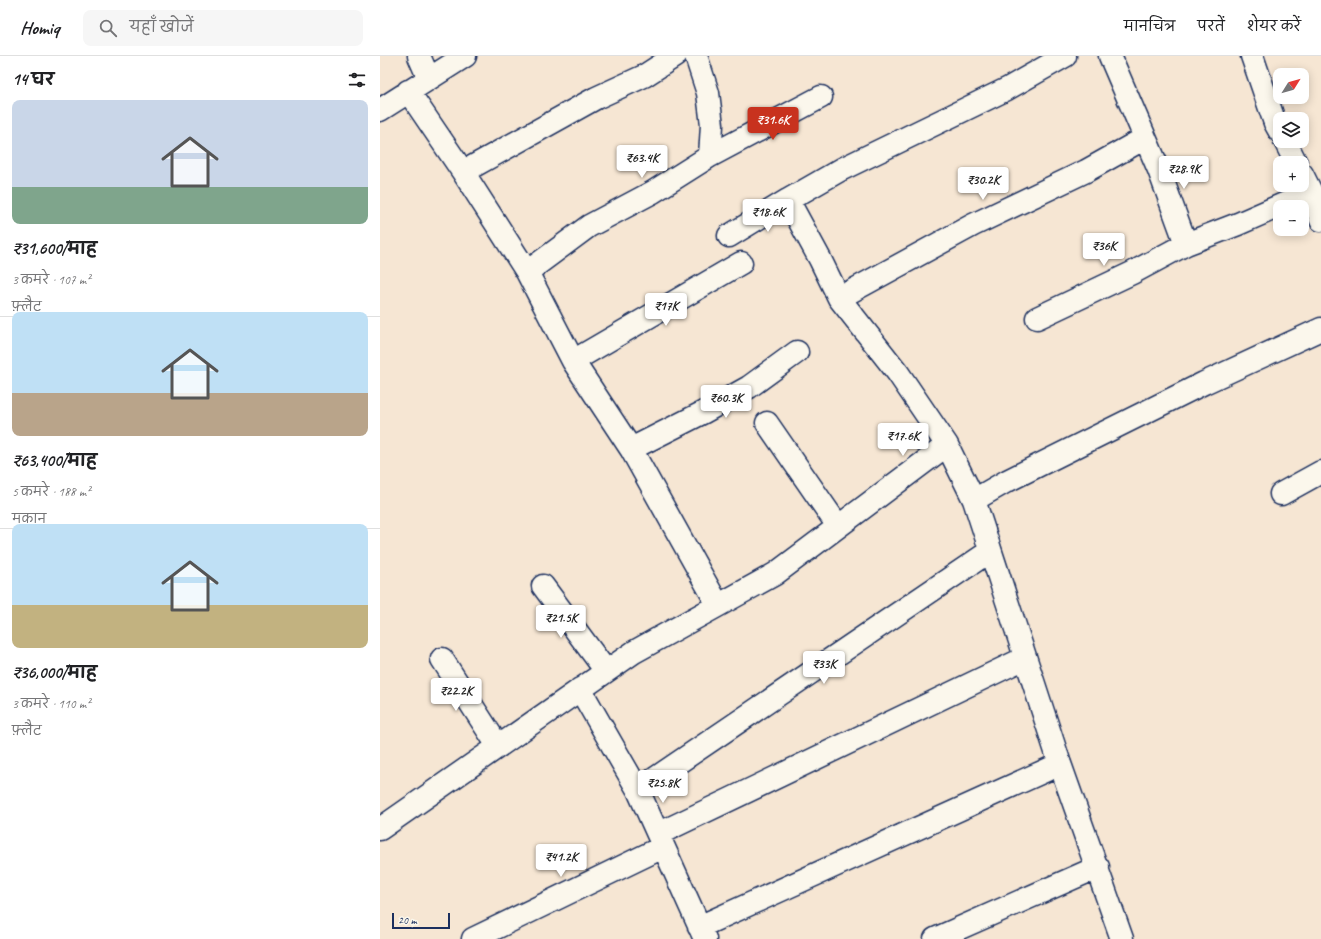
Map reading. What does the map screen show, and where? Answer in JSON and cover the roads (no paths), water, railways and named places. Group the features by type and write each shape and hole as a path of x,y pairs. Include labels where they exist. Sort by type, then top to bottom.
{"street":[{"path":"419,56 429,79"},
{"path":"380,110 465,56"},
{"path":"463,172 596,98 644,76 675,56"},
{"path":"696,56 708,93 712,125 710,156"},
{"path":"729,236 842,169 1007,89 1065,56"},
{"path":"1110,56 1159,170 1186,244"},
{"path":"1252,56 1273,117"},
{"path":"408,91 463,172 527,272 573,361 632,449 718,605"},
{"path":"527,272 589,226 653,192 710,156 821,97"},
{"path":"839,298 973,225 1086,172 1145,138"},
{"path":"1309,188 1321,220"},
{"path":"1037,318 1132,273 1186,244 1238,224 1292,192"},
{"path":"788,200 839,298 898,373 947,446 974,500 1060,764 1098,867 1122,939"},
{"path":"573,361 741,263"},
{"path":"974,500 1006,481 1204,383 1321,329"},
{"path":"632,449 704,412 748,386 797,352"},
{"path":"767,423 838,526"},
{"path":"380,829 634,652 775,574 947,446"},
{"path":"1281,494 1321,472"},
{"path":"638,790 990,551"},
{"path":"543,586 606,672"},
{"path":"472,939 660,840 1025,658"},
{"path":"442,659 498,746"},
{"path":"580,689 638,790 702,933 1060,764"},
{"path":"935,939 1098,867"}]}
